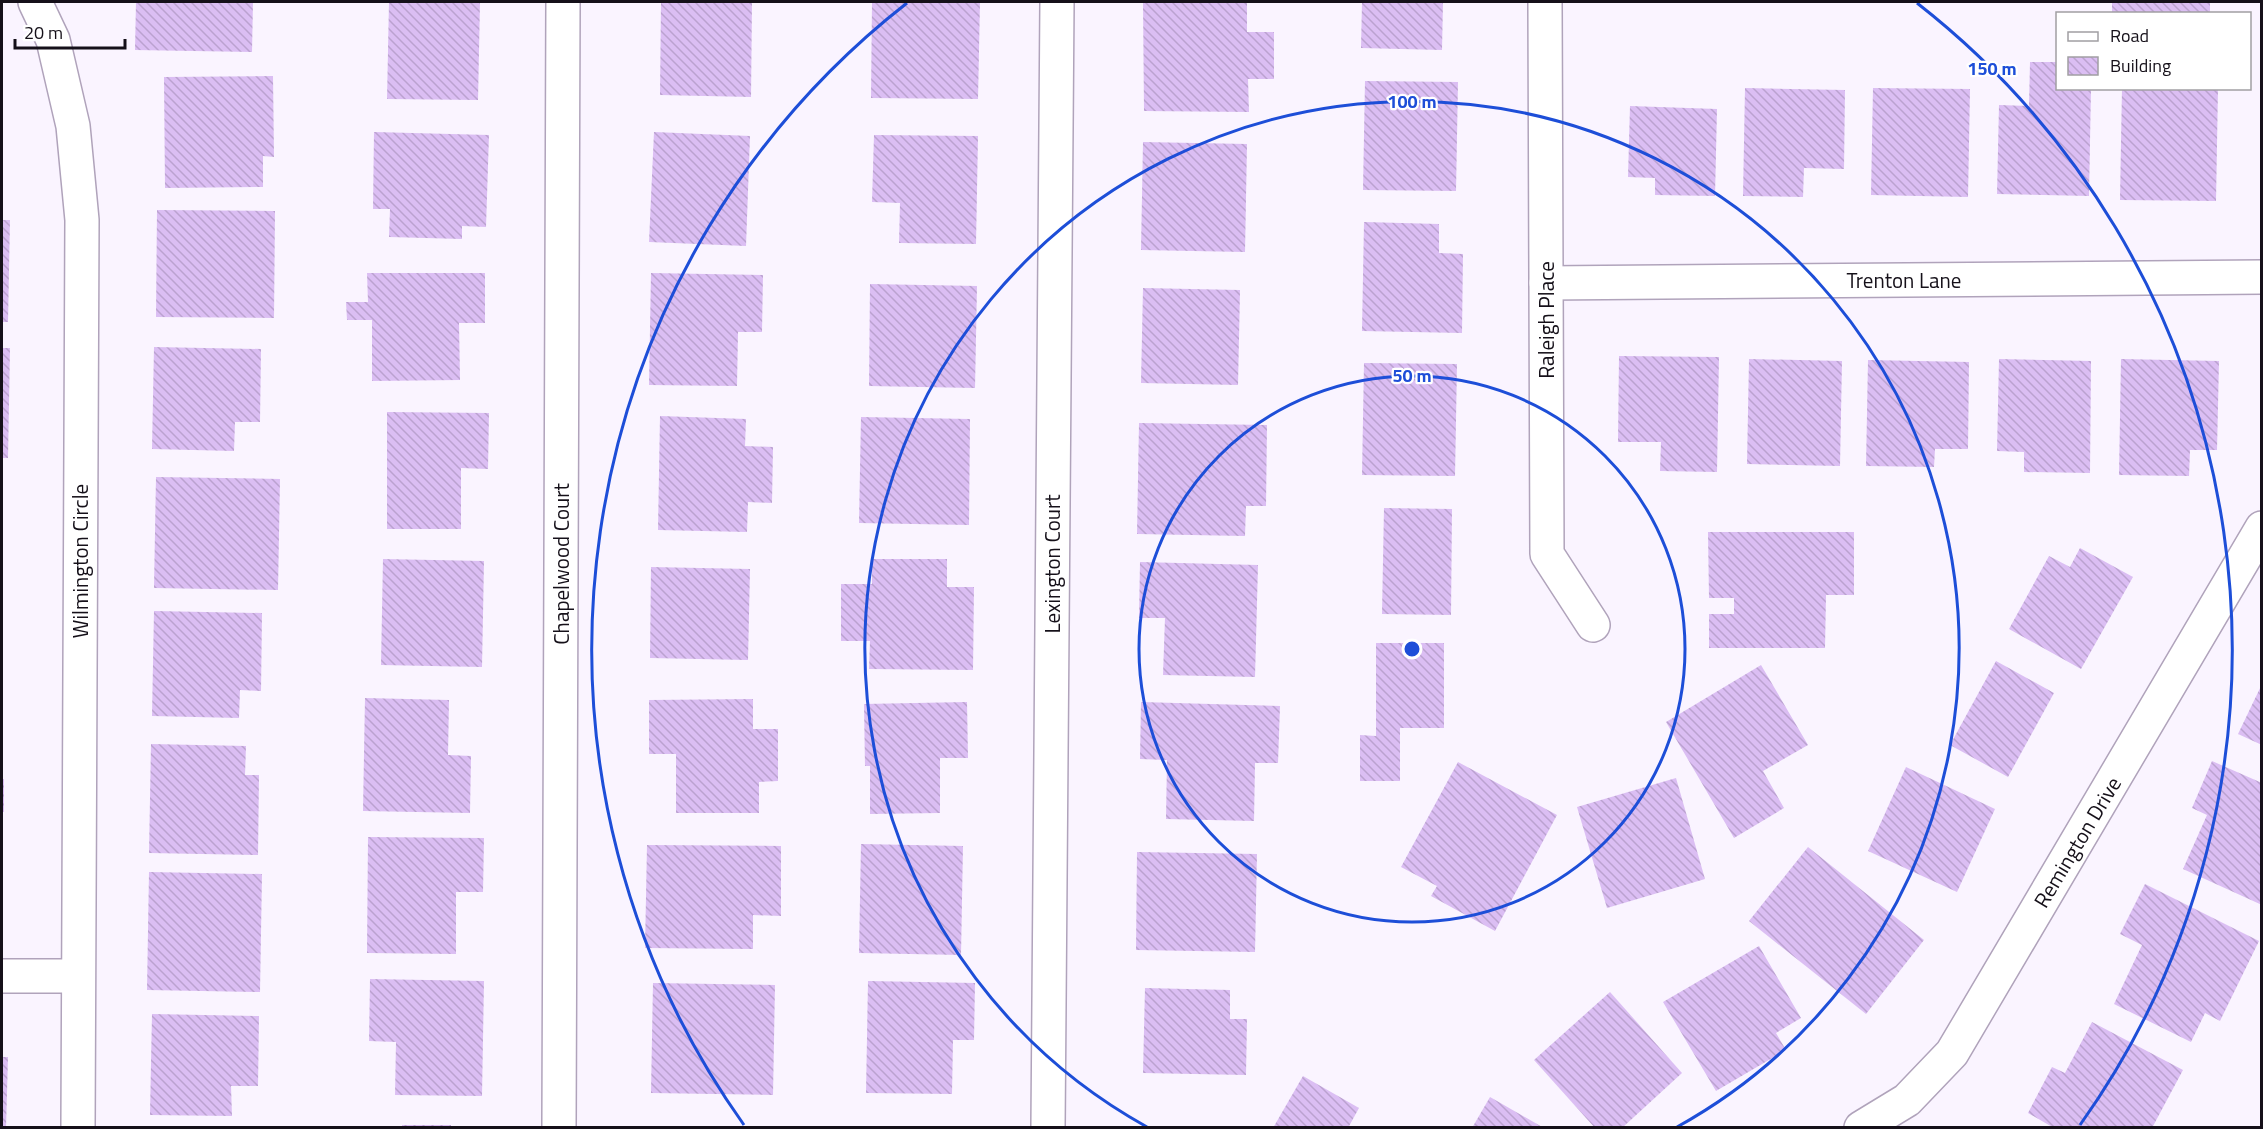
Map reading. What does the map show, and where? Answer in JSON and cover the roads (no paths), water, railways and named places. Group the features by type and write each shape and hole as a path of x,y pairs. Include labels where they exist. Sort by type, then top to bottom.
{"street":[{"name":"Wilmington Circle","path":"35,2 53,40 73,126 82,220 78,1128"},
{"name":"Chapelwood Court","path":"559,1128 563,2"},
{"name":"Lexington Court","path":"1048,1128 1057,2"},
{"name":"Raleigh Place","path":"1545,2 1548,554 1593,625"},
{"name":"Trenton Lane","path":"1546,283 2262,278"},
{"name":"Remington Drive","path":"1862,1128 1907,1100 1952,1053 2262,528"},
{"path":"2,976 78,976"}]}
